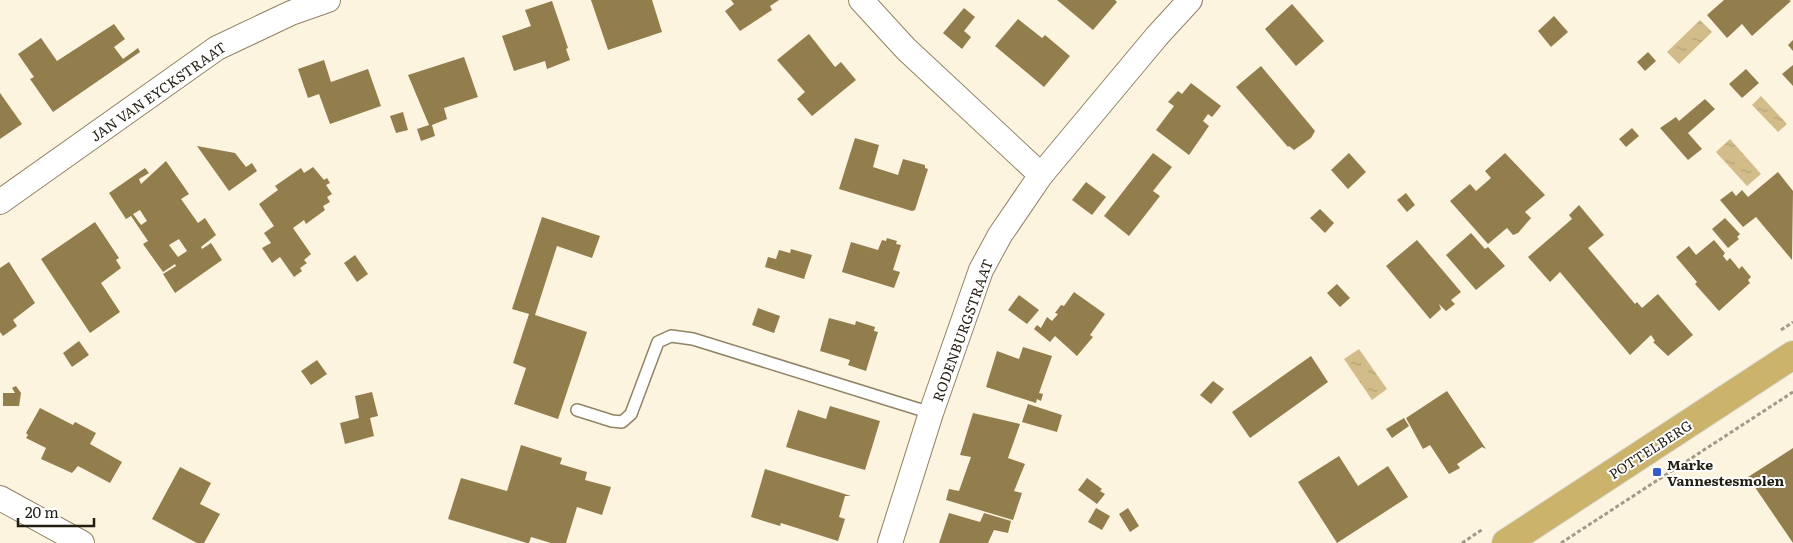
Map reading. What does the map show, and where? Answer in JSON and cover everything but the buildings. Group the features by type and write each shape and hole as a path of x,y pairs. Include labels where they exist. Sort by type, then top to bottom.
{"main road":[{"name":"POTTELBERG","path":"1506,543 1793,355"}],"street":[{"name":"JAN VAN EYCKSTRAAT","path":"0,202 217,48 287,6 328,0"},
{"path":"861,0 906,49 1041,176"},
{"name":"RODENBURGSTRAAT","path":"890,543 931,413 981,270 1000,235 1041,176 1157,36 1190,0"},
{"path":"0,498 82,543"}],"lane":[{"path":"577,410 612,421 622,422 631,414 658,342 672,336 693,339 931,413"}],"path":[{"path":"1561,543 1793,392"}],"water":[{"path":"1700,20 1712,32 1679,64 1667,52"},
{"path":"1761,96 1787,124 1778,132 1752,105"},
{"path":"1730,139 1761,174 1747,186 1716,152"},
{"path":"1359,349 1387,389 1372,400 1344,359"}],"place":[{"name":"Marke Vannestesmolen","path":"1657,472"}]}
